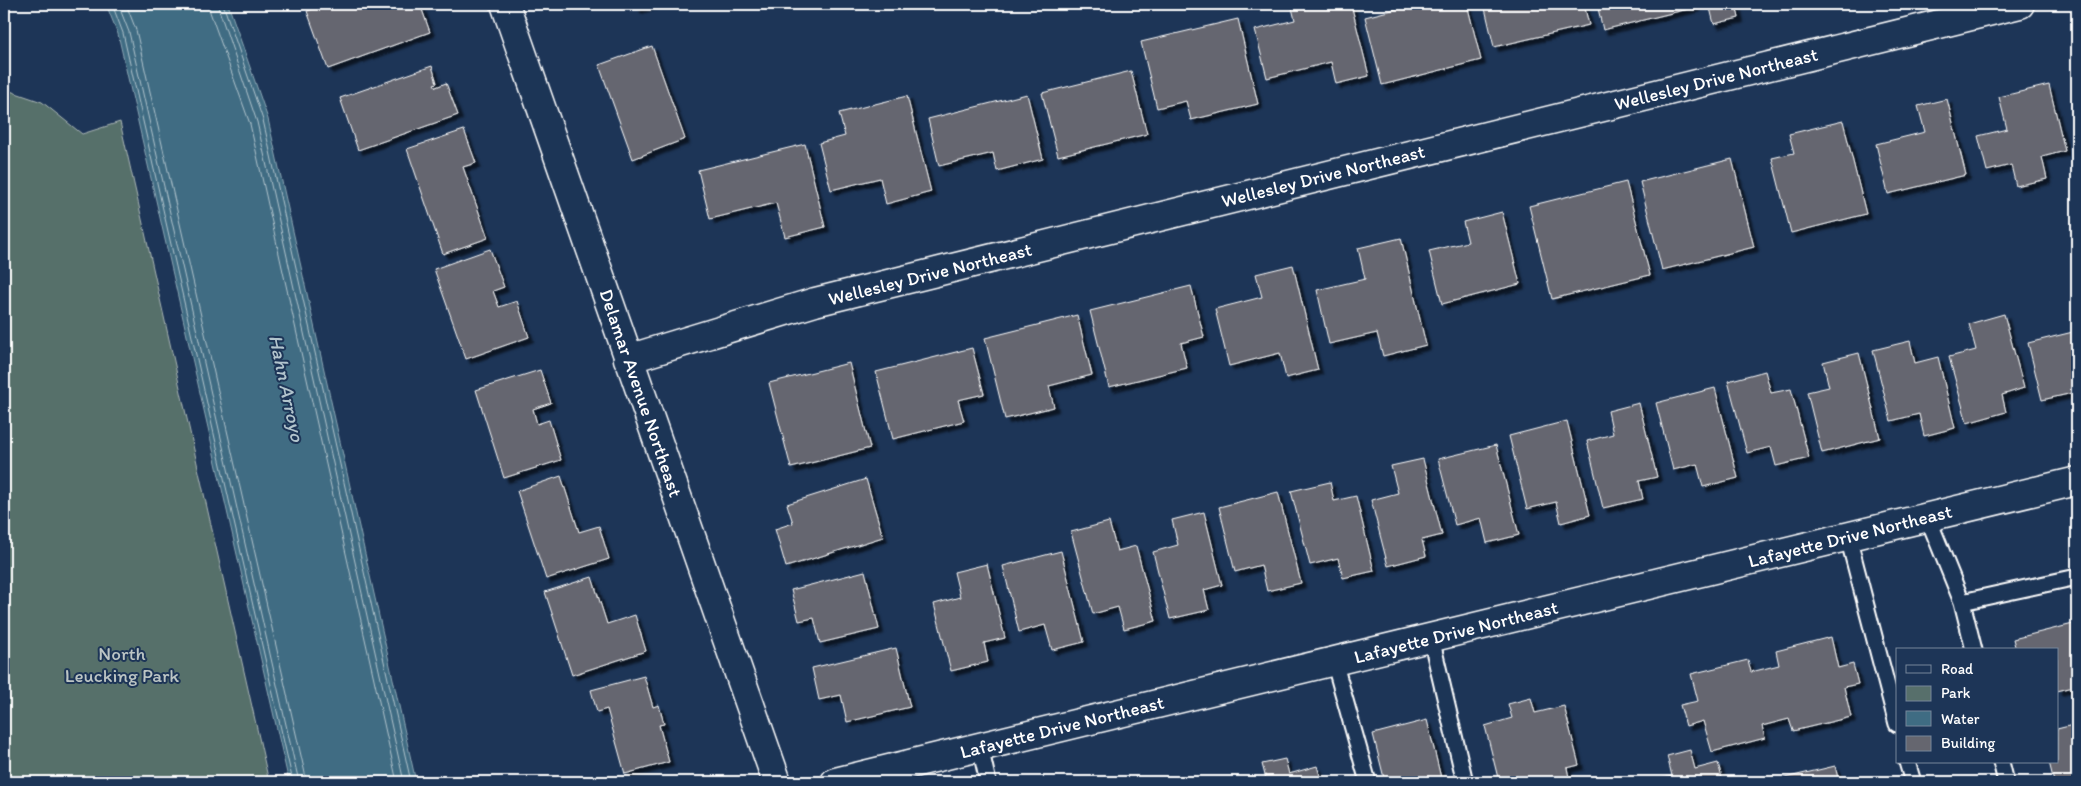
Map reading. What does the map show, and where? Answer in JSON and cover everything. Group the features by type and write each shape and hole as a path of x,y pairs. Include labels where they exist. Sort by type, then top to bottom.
{"street":[{"name":"Delamar Avenue Northeast","path":"505,4 777,782"},
{"name":"Wellesley Drive Northeast","path":"628,359 814,302 2020,4"},
{"name":"Lafayette Drive Northeast","path":"834,782 883,777 980,747 2077,481"}],"lane":[{"path":"1928,518 1962,602 1974,648"},
{"path":"1848,537 1896,720"},
{"path":"1962,602 2077,577"},
{"path":"1431,638 1465,782"},
{"path":"1334,661 1368,782"},
{"path":"980,747 988,782"},
{"path":"1908,764 1913,782"},
{"path":"2002,764 2006,782"}],"green space":[{"name":"North Leucking Park","path":"4,89 42,102 82,134 120,122 269,782 4,782"}],"water":[{"name":"Hahn Arroyo","path":"106,4 228,4 268,119 416,782 289,782 118,34"}],"building":[{"path":"328,4 420,4 430,32 328,69 307,11"},
{"path":"635,4 652,4 637,9"},
{"path":"1291,4 1351,4 1369,76 1336,84 1331,62 1267,78 1255,30 1295,20"},
{"path":"1416,4 1467,4 1481,60 1382,85 1365,17"},
{"path":"1484,4 1584,4 1589,25 1494,47"},
{"path":"1597,4 1696,4 1696,7 1603,30"},
{"path":"1709,4 1736,4 1739,18 1714,24"},
{"path":"1238,19 1258,104 1191,120 1186,101 1157,108 1141,42"},
{"path":"652,46 685,139 633,159 599,65"},
{"path":"432,66 437,83 434,84 436,87 446,83 458,115 358,150 340,98"},
{"path":"1131,71 1147,134 1058,156 1042,93"},
{"path":"2049,85 2065,151 2042,157 2047,179 2016,186 2011,165 1987,171 1978,136 2007,129 1999,97"},
{"path":"1027,94 1043,159 997,171 993,153 939,166 928,119"},
{"path":"907,96 931,192 886,204 880,178 831,190 819,143 845,136 839,113"},
{"path":"1947,99 1966,175 1888,194 1876,144 1925,132 1918,106"},
{"path":"1843,121 1866,214 1791,233 1772,158 1794,153 1789,134"},
{"path":"464,130 476,163 463,167 488,238 443,254 407,149"},
{"path":"805,144 825,227 785,237 776,203 710,219 698,170"},
{"path":"1732,159 1754,247 1662,270 1640,182"},
{"path":"1626,182 1650,275 1552,299 1529,206"},
{"path":"1502,212 1520,284 1442,304 1429,251 1468,242 1463,222"},
{"path":"1401,238 1426,345 1383,356 1377,333 1329,344 1317,290 1365,279 1358,248"},
{"path":"490,249 504,287 493,291 499,307 517,301 529,337 466,359 434,269"},
{"path":"1293,265 1318,370 1286,378 1280,353 1229,366 1215,309 1262,297 1256,274"},
{"path":"1191,286 1204,337 1181,343 1187,368 1109,387 1090,311"},
{"path":"2004,314 2024,388 2002,395 2006,412 1967,423 1949,357 1976,350 1969,324"},
{"path":"1077,315 1092,375 1049,386 1054,407 1005,419 985,338"},
{"path":"2077,331 2077,392 2042,400 2028,343"},
{"path":"1910,341 1915,363 1938,357 1955,428 1924,436 1919,414 1891,421 1873,350"},
{"path":"972,348 984,394 958,400 964,421 893,439 876,372"},
{"path":"1859,353 1880,438 1822,453 1807,392 1829,387 1823,362"},
{"path":"849,363 870,448 791,468 769,383"},
{"path":"540,370 551,403 533,409 537,424 549,420 561,460 504,478 476,390"},
{"path":"1765,371 1771,393 1791,389 1809,458 1776,466 1771,447 1747,453 1728,381"},
{"path":"1715,388 1738,478 1703,487 1697,464 1673,470 1656,403"},
{"path":"1639,403 1657,477 1639,481 1643,499 1603,508 1587,441 1613,434 1608,411"},
{"path":"1567,421 1590,515 1561,523 1556,502 1527,509 1509,436"},
{"path":"1496,445 1519,535 1487,543 1481,518 1455,525 1438,459"},
{"path":"1423,459 1442,535 1422,540 1426,556 1388,566 1371,500 1398,493 1391,466"},
{"path":"561,476 579,532 599,526 609,559 546,579 517,491"},
{"path":"866,479 883,537 786,567 775,529 793,523 787,504"},
{"path":"1330,482 1334,501 1356,496 1374,571 1343,578 1338,558 1310,565 1291,491"},
{"path":"1278,492 1301,583 1267,591 1261,565 1235,572 1219,507"},
{"path":"1204,512 1222,585 1204,590 1209,610 1170,619 1153,552 1178,545 1172,520"},
{"path":"1109,522 1117,551 1136,546 1156,621 1124,629 1118,607 1093,614 1071,532"},
{"path":"1061,551 1084,642 1052,650 1045,625 1019,632 1003,566"},
{"path":"987,564 1005,638 984,643 988,662 951,671 934,604 960,597 954,572"},
{"path":"865,571 879,629 820,643 814,618 799,621 791,590"},
{"path":"592,577 607,624 635,615 646,651 572,675 545,592"},
{"path":"2077,623 2077,686 2058,691 2058,648 2015,648 2013,639"},
{"path":"1831,637 1838,668 1853,664 1858,684 1844,687 1851,717 1793,731 1789,719 1762,726 1765,738 1712,752 1703,721 1686,726 1680,705 1698,701 1691,674 1748,660 1751,672 1779,665 1776,651"},
{"path":"896,648 910,707 847,722 841,695 819,700 812,668"},
{"path":"644,676 653,707 659,705 664,724 659,725 669,762 625,774 607,709 597,712 591,690"},
{"path":"1531,698 1535,713 1564,706 1579,765 1567,768 1570,782 1515,782 1514,779 1499,782 1485,726 1512,718 1508,704"},
{"path":"1427,720 1442,782 1385,782 1373,734"},
{"path":"2077,724 2077,782 2054,782 2050,764 2058,764 2058,729"},
{"path":"1690,750 1695,769 1718,763 1723,782 1646,782 1672,776 1667,756"},
{"path":"1285,759 1289,774 1317,766 1322,782 1253,782 1266,779 1262,764"},
{"path":"1835,766 1839,782 1768,782"}]}
